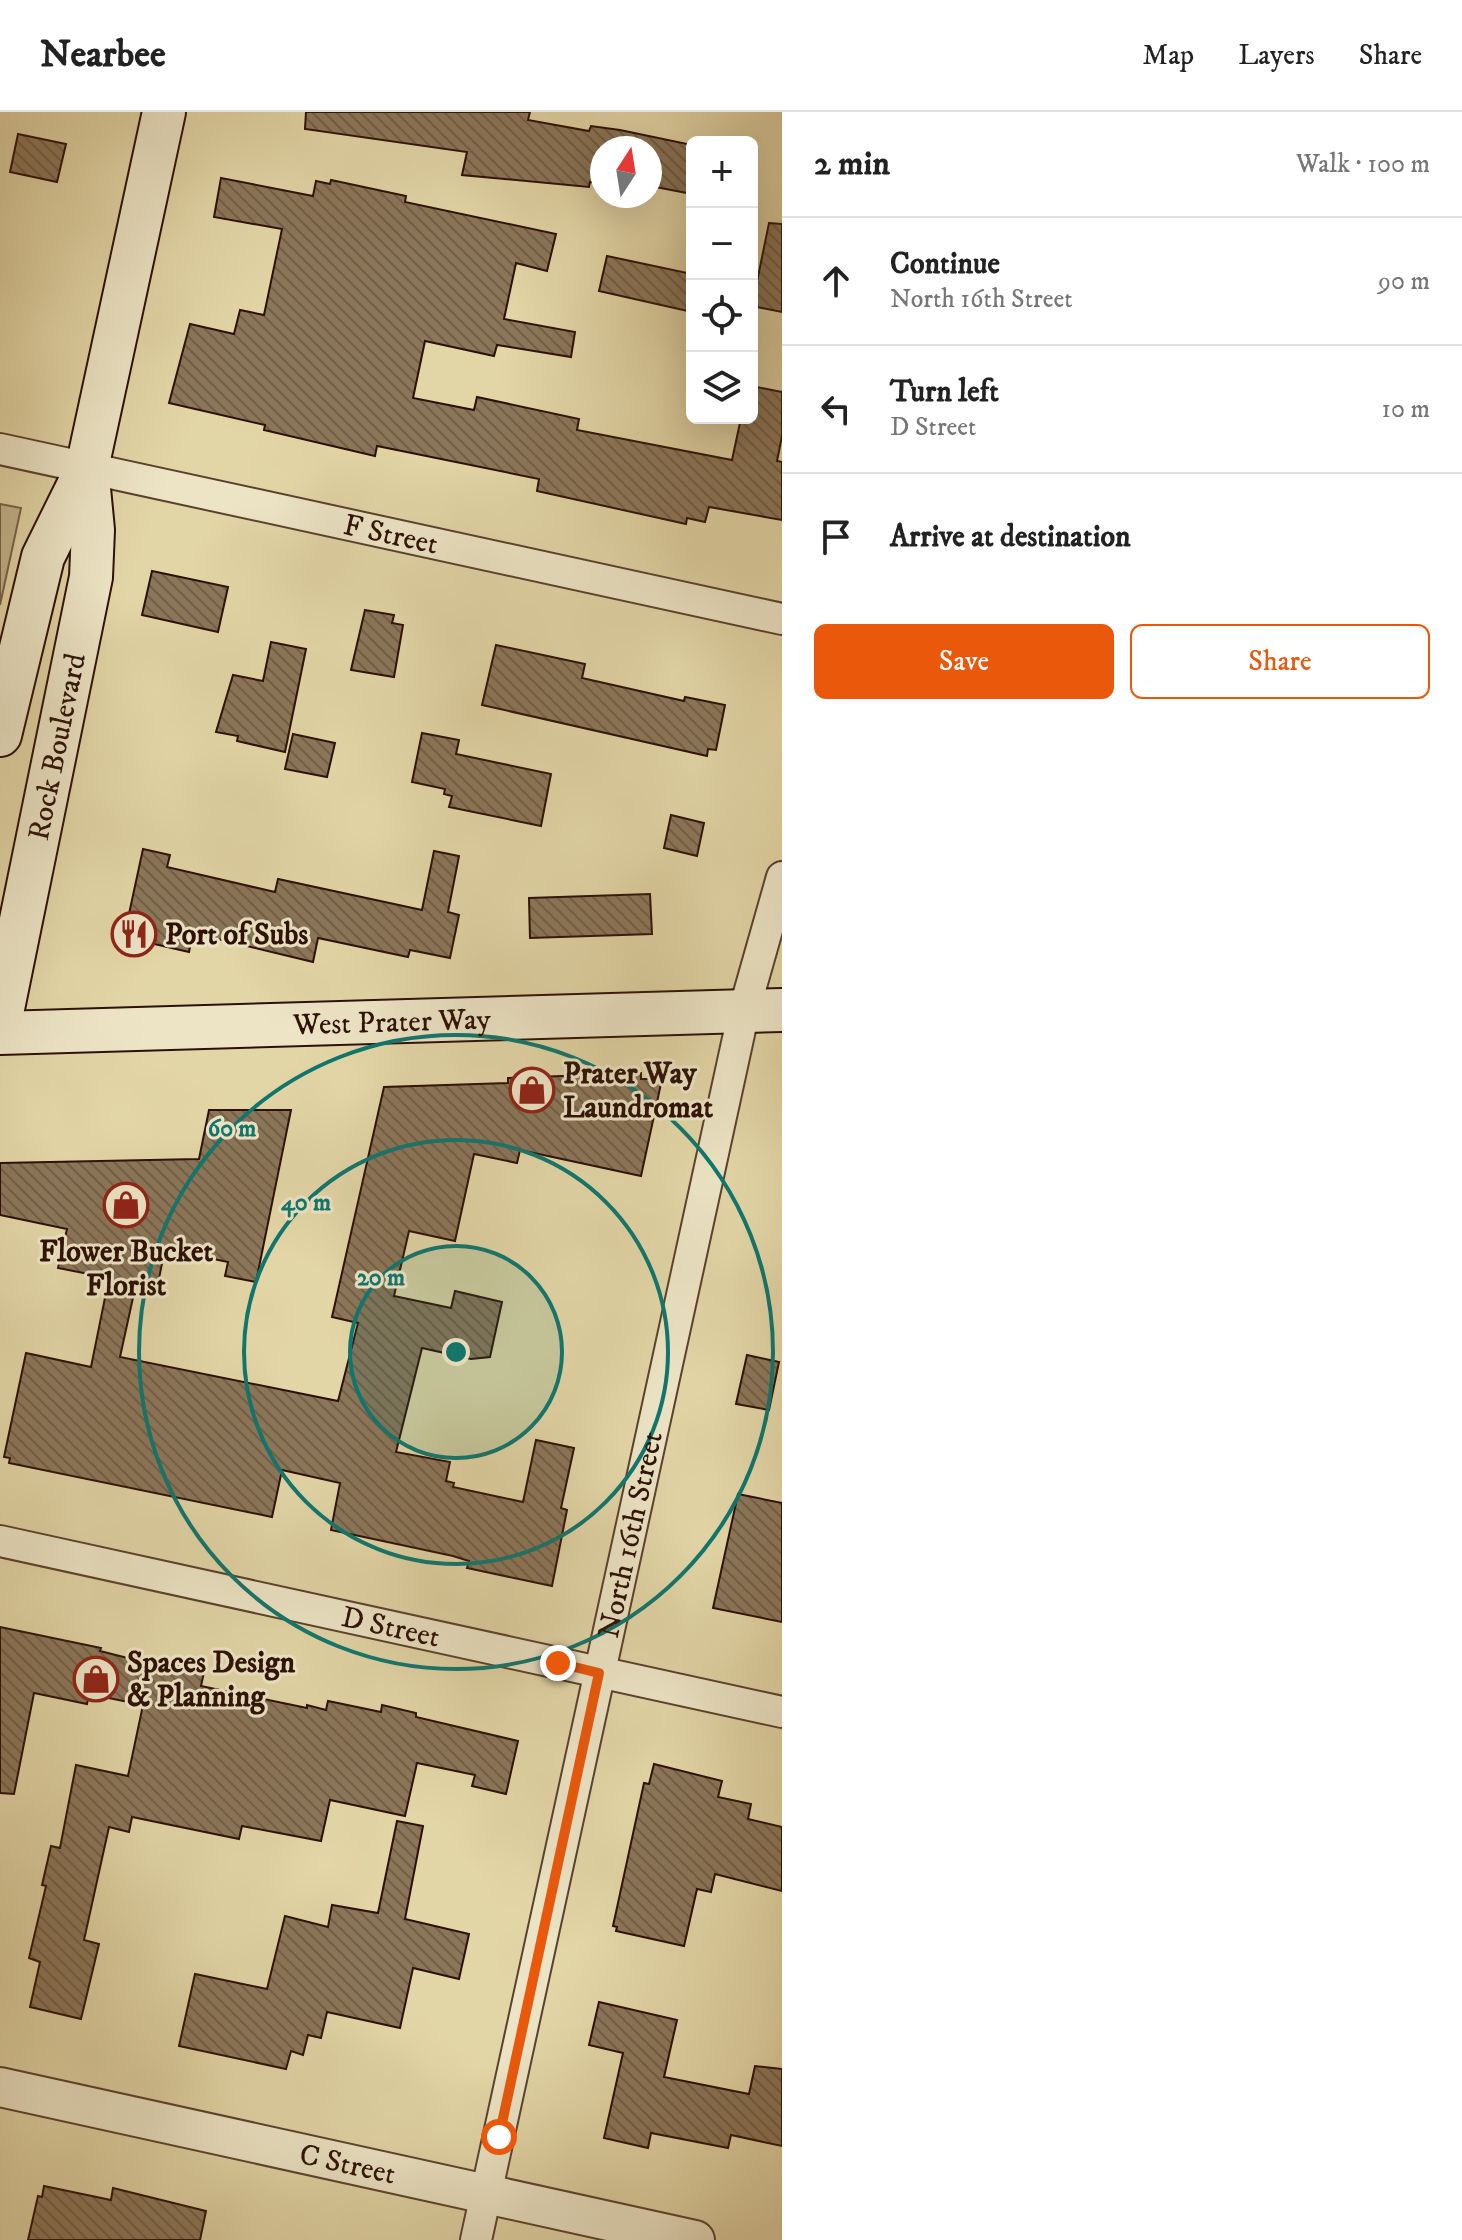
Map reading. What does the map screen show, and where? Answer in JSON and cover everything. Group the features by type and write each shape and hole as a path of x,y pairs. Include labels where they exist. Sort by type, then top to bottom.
{"main road":[{"name":"Rock Boulevard","path":"0,735 43,557 87,468 164,112"},
{"name":"Rock Boulevard","path":"0,1023 91,577 93,530 87,468"},
{"name":"West Prater Way","path":"0,1033 763,1011"}],"street":[{"name":"F Street","path":"0,449 782,619"},
{"name":"North 16th Street","path":"476,2240 599,1673 763,1011 782,877"},
{"name":"D Street","path":"0,1541 782,1712"},
{"name":"C Street","path":"0,2087 695,2240"}],"shaded area":[{"path":"0,504 21,508 0,605"}],"building":[{"path":"306,112 530,112 528,120 589,131 591,126 649,136 590,136 589,187 462,175 467,152 305,129"},
{"path":"18,134 66,144 57,182 10,172"},
{"path":"662,139 686,144 686,193 662,188"},
{"path":"221,178 313,196 316,181 330,184 331,180 406,196 405,202 556,234 547,271 516,263 504,319 575,332 571,357 497,345 494,356 425,341 413,398 474,410 477,397 579,419 577,430 732,460 740,424 758,424 758,387 782,392 782,436 777,461 782,462 782,520 709,507 705,522 687,518 686,524 537,491 539,479 377,446 375,456 264,430 265,425 169,403 190,324 234,334 240,310 264,315 282,229 214,217"},
{"path":"769,223 782,224 782,312 758,307 758,277"},
{"path":"607,256 686,273 686,311 599,291"},
{"path":"152,571 228,587 218,632 142,615"},
{"path":"365,610 394,615 392,623 403,625 394,677 351,670"},
{"path":"271,642 306,649 285,752 237,741 238,736 216,732 233,675 263,681"},
{"path":"496,645 585,664 582,678 684,701 685,697 725,705 716,750 708,749 707,756 482,705"},
{"path":"422,733 459,740 456,754 551,774 541,826 449,807 452,796 444,794 445,789 412,782"},
{"path":"293,734 335,743 327,777 285,769"},
{"path":"671,815 704,823 697,856 664,848"},
{"path":"143,849 170,855 167,867 275,892 278,879 422,910 434,851 459,856 448,912 459,915 450,958 410,950 408,957 318,938 313,962 193,933 189,952 124,937"},
{"path":"650,894 652,934 530,938 529,898"},
{"path":"641,1073 641,1079 662,1079 641,1176 520,1150 517,1163 474,1154 455,1241 409,1231 394,1296 451,1308 455,1291 502,1302 490,1357 471,1359 422,1348 396,1452 450,1462 446,1481 454,1483 453,1487 523,1502 536,1440 574,1448 561,1508 567,1510 552,1586 467,1568 469,1561 453,1556 331,1530 340,1483 282,1470 272,1517 9,1463 10,1458 4,1457 26,1353 91,1367 109,1278 58,1268 67,1229 0,1215 0,1163 199,1159 209,1110 291,1110 256,1282 225,1276 228,1262 165,1249 157,1288 136,1284 120,1357 338,1401 358,1323 332,1317 384,1087 508,1083 508,1078"},
{"path":"747,1355 779,1362 769,1410 736,1404"},
{"path":"738,1494 782,1503 782,1622 713,1608"},
{"path":"0,1627 101,1648 100,1651 167,1668 168,1664 204,1672 201,1686 326,1710 328,1701 381,1712 382,1705 416,1713 416,1717 518,1741 506,1794 472,1786 475,1775 417,1763 405,1816 330,1800 321,1841 242,1826 239,1839 132,1817 129,1832 109,1827 84,1940 99,1944 81,2019 30,2007 40,1962 29,1958 46,1886 42,1885 51,1846 60,1848 76,1765 128,1776 143,1705 89,1694 87,1704 34,1693 14,1794 0,1793"},
{"path":"654,1764 722,1781 718,1797 751,1804 748,1819 782,1827 782,1891 715,1874 711,1892 697,1889 684,1946 616,1931 617,1927 613,1926 644,1783 649,1784"},
{"path":"397,1821 423,1826 405,1919 469,1934 459,1979 413,1968 400,2028 327,2012 321,2038 308,2035 303,2055 291,2051 286,2069 179,2046 195,1974 267,1989 285,1916 328,1927 332,1905 378,1913"},
{"path":"599,2002 677,2020 664,2077 749,2094 755,2066 782,2069 782,2146 731,2135 728,2148 651,2133 648,2148 604,2138 623,2053 589,2045"},
{"path":"44,2186 111,2200 113,2188 206,2211 200,2240 28,2240 38,2196 42,2197"}],"place":[{"name":"Port of Subs","path":"134,934"},
{"name":"Prater Way Laundromat","path":"532,1090"},
{"name":"Flower Bucket Florist","path":"126,1205"},
{"name":"Spaces Design & Planning","path":"96,1679"}],"route":[{"path":"499,2137 599,1673 558,1663"}]}
